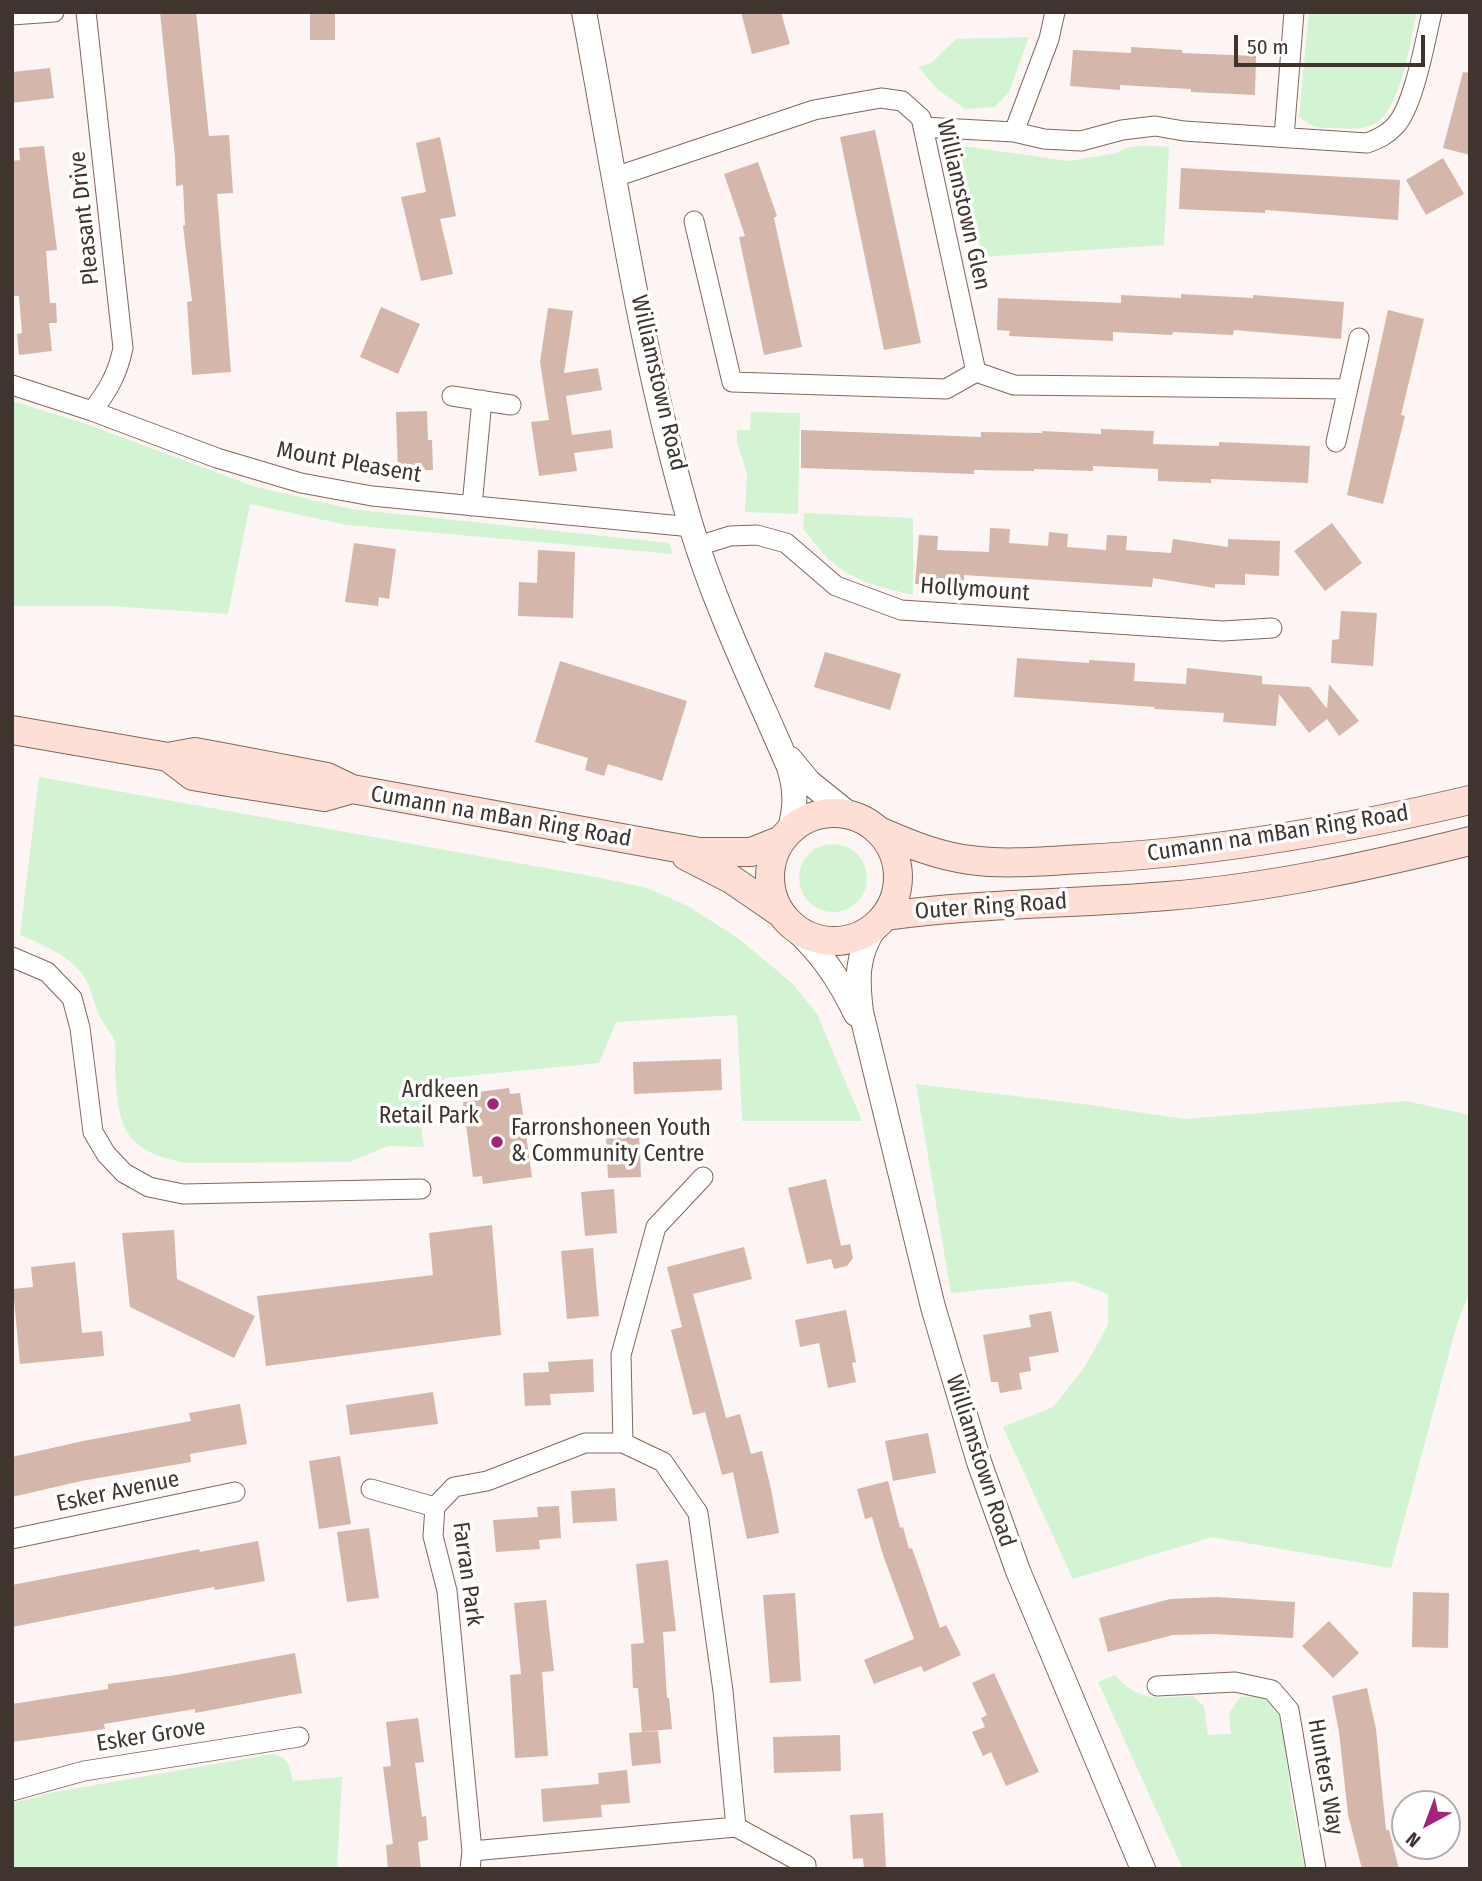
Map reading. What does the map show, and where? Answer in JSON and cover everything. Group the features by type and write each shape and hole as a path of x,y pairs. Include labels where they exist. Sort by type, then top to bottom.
{"main road":[{"name":"Cumann na mBan Ring Road","path":"12,730 168,757 195,752 327,777 352,789 699,852 739,853 762,849 785,835"},
{"name":"Cumann na mBan Ring Road","path":"879,831 933,852 972,860 1026,862 1141,856 1253,843 1348,827 1470,800"},
{"path":"829,812 850,815 866,821 889,843 898,872 893,902 881,921 851,939 824,942 807,936 785,919 771,895 771,858 785,835 808,817 829,812"},
{"name":"Cumann na mBan Ring Road","path":"1097,900 1167,896 1305,878 1470,841"},
{"name":"Cumann na mBan Ring Road","path":"651,844 714,869 785,919"},
{"name":"Outer Ring Road","path":"881,921 941,909 1097,900"}],"street":[{"path":"12,16 54,12"},
{"name":"Pleasant Drive","path":"86,12 122,348 119,368 92,411"},
{"name":"Williamstown Road","path":"584,12 659,404 695,536 795,788 796,804 785,835"},
{"path":"1014,132 1049,39 1055,12"},
{"path":"1283,137 1294,12"},
{"path":"923,127 1014,132 1044,139 1081,141 1122,130 1155,126 1184,131 1367,143 1384,136 1397,125 1406,109 1432,12"},
{"name":"Williamstown Glen","path":"615,177 814,110 881,98 902,102 921,118 976,372"},
{"path":"694,221 732,383 946,388 976,372 1014,385 1348,390"},
{"path":"1336,442 1359,338"},
{"name":"Mount Pleasent","path":"12,385 92,411 217,458 301,483 372,496 472,506 695,536"},
{"path":"452,396 511,405"},
{"path":"472,506 482,400"},
{"name":"Hollymount","path":"695,536 757,535 786,543 836,586 901,610 1223,631 1272,628"},
{"name":"Williamstown Road","path":"778,741 809,782 850,815"},
{"path":"785,919 837,976 866,1037"},
{"path":"866,1037 858,987 859,966 866,940 881,921"},
{"path":"12,957 47,972 72,999 80,1028 93,1132 106,1154 132,1178 149,1186 183,1194 421,1189"},
{"name":"Williamstown Road","path":"866,1037 886,1108 933,1307 979,1462 1017,1572 1143,1869"},
{"path":"623,1443 621,1355 656,1227 704,1177"},
{"name":"Farran Park","path":"585,1443 623,1443 663,1462 698,1513 723,1691 736,1827 471,1860 447,1591 433,1536 435,1507 454,1487 487,1481 585,1443"},
{"path":"371,1489 435,1507"},
{"name":"Esker Avenue","path":"12,1539 235,1492"},
{"name":"Hunters Way","path":"1157,1686 1235,1682 1272,1690 1289,1710 1316,1869"},
{"name":"Esker Grove","path":"12,1791 84,1771 299,1737"},
{"path":"736,1827 806,1865 806,1869"}],"green space":[{"path":"1309,12 1417,12 1400,85 1388,111 1371,126 1349,129 1322,128 1312,126 1299,116"},
{"path":"1029,37 1009,92 995,107 965,109 937,89 918,67 931,63 956,39"},
{"path":"962,146 1069,161 1117,153 1135,146 1169,147 1164,245 981,257 977,229 971,230 953,153"},
{"path":"12,401 83,423 256,487 352,509 669,543 673,554 347,525 250,504 228,614 109,606 12,606"},
{"path":"751,412 800,413 798,514 745,512 747,473 737,443 737,430 750,430"},
{"path":"804,513 913,518 913,595 867,582 836,565 803,529"},
{"path":"39,777 647,888 688,906 739,939 793,984 817,1014 862,1121 742,1121 737,1015 616,1022 599,1063 446,1078 419,1111 424,1147 388,1146 349,1162 186,1163 149,1152 128,1134 122,1122 116,1089 114,1041 101,1019 86,980 77,968 62,956 20,935"},
{"path":"833,844 846,847 857,854 864,865 867,878 864,891 857,902 846,909 833,912 820,909 809,902 802,891 799,878 802,865 809,854 820,847"},
{"path":"916,1084 1185,1119 1406,1101 1470,1115 1470,1291 1457,1324 1391,1568 1212,1537 1073,1579 1003,1427 1053,1407 1084,1368 1108,1325 1108,1294 1073,1281 951,1293"},
{"path":"1115,1675 1133,1690 1151,1697 1193,1696 1204,1706 1208,1735 1231,1734 1229,1713 1240,1697 1260,1696 1274,1705 1282,1722 1292,1803 1305,1869 1183,1869 1098,1682"},
{"path":"273,1754 286,1761 293,1781 342,1777 337,1869 12,1869 12,1803 55,1792"}],"building":[{"path":"160,12 196,12 209,136 229,135 233,193 217,194 231,372 192,375 187,302 192,301 183,226 183,185 176,186"},
{"path":"310,12 335,12 335,40 310,40"},
{"path":"741,12 781,12 790,44 752,54"},
{"path":"1131,47 1182,50 1182,53 1256,56 1255,95 1120,85 1120,90 1070,86 1073,50 1131,53"},
{"path":"50,68 54,98 12,103 12,72"},
{"path":"1463,72 1470,73 1470,155 1443,148"},
{"path":"875,130 921,343 884,350 840,137"},
{"path":"440,137 456,216 440,219 453,274 421,281 401,197 426,192 416,143"},
{"path":"44,146 57,250 46,251 50,303 56,303 57,323 49,323 52,351 19,355 17,334 22,333 19,296 12,296 12,161 20,160 19,148"},
{"path":"1443,158 1464,194 1426,215 1406,180"},
{"path":"758,162 777,216 774,218 802,347 764,355 739,237 745,236 724,174"},
{"path":"1181,168 1400,180 1398,220 1265,210 1265,213 1179,209"},
{"path":"1181,294 1253,298 1253,295 1344,302 1341,339 1234,330 1233,335 1113,332 1113,341 1009,336 1010,331 997,330 998,298 1121,303 1121,295 1181,298"},
{"path":"381,307 420,324 398,374 360,357"},
{"path":"548,308 573,311 564,373 598,368 602,390 566,396 572,435 611,430 613,448 574,453 577,471 539,476 531,422 549,420 540,362"},
{"path":"1388,310 1424,319 1401,415 1405,416 1383,504 1347,495"},
{"path":"427,411 433,470 398,471 396,412"},
{"path":"1101,429 1154,431 1153,444 1219,446 1219,442 1310,446 1308,483 1211,479 1211,483 1158,481 1158,469 1093,466 1093,471 974,470 974,474 801,468 801,430 981,437 981,432 1101,434"},
{"path":"1332,523 1362,563 1325,591 1294,551"},
{"path":"990,528 1010,529 1009,543 1048,546 1049,532 1068,534 1067,547 1106,550 1107,535 1127,536 1126,550 1171,553 1173,539 1228,547 1228,539 1280,541 1279,576 1245,574 1245,585 1215,584 1215,588 1153,578 1152,587 964,575 964,587 915,584 919,535 938,536 937,550 989,552"},
{"path":"354,543 396,549 389,599 379,597 378,606 345,602"},
{"path":"538,550 575,552 573,618 518,616 519,582 537,583"},
{"path":"1341,611 1377,613 1373,666 1331,663 1332,640 1339,639"},
{"path":"825,652 901,674 890,710 814,687"},
{"path":"1017,658 1135,663 1134,681 1186,684 1187,668 1262,676 1262,684 1310,687 1327,709 1329,684 1359,721 1339,736 1327,719 1309,733 1279,694 1276,726 1223,722 1224,713 1014,697"},
{"path":"560,661 687,701 662,781 608,764 604,776 585,770 588,758 535,742"},
{"path":"721,1059 722,1090 634,1094 633,1062"},
{"name":"Farronshoneen Youth & Community Centre","path":"509,1088 510,1094 520,1093 532,1177 483,1184 482,1176 473,1177 463,1102 472,1101 470,1093"},
{"path":"639,1133 641,1177 608,1178 606,1134"},
{"path":"826,1179 841,1246 850,1244 853,1258 847,1266 834,1269 831,1259 807,1264 788,1188"},
{"path":"614,1189 617,1233 585,1236 581,1192"},
{"path":"492,1225 501,1335 266,1366 257,1296 433,1275 429,1233"},
{"path":"174,1230 177,1279 255,1316 234,1358 130,1307 122,1233"},
{"path":"744,1247 752,1279 693,1294 726,1418 740,1414 751,1454 762,1451 771,1489 779,1533 747,1539 733,1472 722,1475 705,1412 693,1415 671,1330 682,1327 667,1267"},
{"path":"593,1248 599,1316 567,1319 561,1251"},
{"path":"75,1262 82,1333 102,1331 104,1356 20,1364 13,1289 33,1287 31,1267"},
{"path":"846,1310 856,1362 852,1363 856,1382 828,1388 819,1343 800,1347 795,1320"},
{"path":"1051,1311 1059,1352 1029,1357 1031,1371 1019,1373 1022,1389 1000,1393 998,1382 991,1382 983,1335 1031,1327 1029,1315"},
{"path":"593,1359 594,1392 550,1394 551,1405 525,1406 523,1373 549,1372 548,1362"},
{"path":"433,1392 438,1424 350,1435 346,1405"},
{"path":"240,1404 247,1444 190,1454 191,1462 81,1481 12,1497 12,1457 191,1421 189,1413"},
{"path":"928,1433 936,1473 893,1481 885,1441"},
{"path":"340,1456 351,1524 319,1529 309,1461"},
{"path":"888,1481 900,1528 903,1527 909,1549 912,1548 940,1628 946,1625 961,1655 924,1672 921,1666 874,1684 864,1660 914,1639 872,1517 865,1519 857,1489"},
{"path":"615,1488 617,1521 573,1523 571,1491"},
{"path":"559,1506 561,1538 539,1540 540,1549 496,1552 493,1520 538,1517 537,1507"},
{"path":"369,1528 379,1598 347,1602 337,1532"},
{"path":"258,1541 265,1581 215,1590 214,1587 12,1627 12,1585 199,1549 200,1552"},
{"path":"668,1560 676,1631 663,1632 667,1698 672,1729 642,1732 638,1688 633,1688 631,1644 644,1643 636,1564"},
{"path":"1413,1592 1449,1593 1448,1648 1412,1647"},
{"path":"795,1593 801,1681 770,1683 763,1595"},
{"path":"1217,1597 1295,1602 1293,1638 1173,1635 1108,1652 1099,1618 1170,1599"},
{"path":"546,1600 554,1671 542,1672 548,1756 515,1758 510,1675 521,1674 514,1603"},
{"path":"1329,1621 1359,1653 1333,1678 1302,1646"},
{"path":"295,1653 302,1693 195,1713 195,1709 104,1724 105,1729 12,1742 12,1704 108,1689 108,1684 176,1675"},
{"path":"994,1673 1039,1772 1006,1786 991,1752 983,1756 972,1732 985,1727 981,1718 987,1715 972,1683"},
{"path":"1367,1688 1376,1729 1386,1830 1389,1830 1391,1838 1391,1860 1397,1860 1399,1869 1362,1869 1348,1815 1339,1732 1332,1696"},
{"path":"418,1718 424,1762 415,1763 428,1840 418,1842 421,1869 388,1869 386,1845 393,1844 383,1767 391,1766 386,1722"},
{"path":"658,1731 661,1763 632,1766 629,1733"},
{"path":"840,1735 841,1771 774,1773 773,1737"},
{"path":"627,1770 630,1803 601,1805 602,1817 543,1822 541,1789 599,1784 598,1773"},
{"path":"883,1813 886,1869 864,1869 863,1858 853,1859 850,1815"}],"place":[{"name":"Ardkeen Retail Park","path":"493,1104"},
{"name":"Farronshoneen Youth & Community Centre","path":"497,1142"}]}
